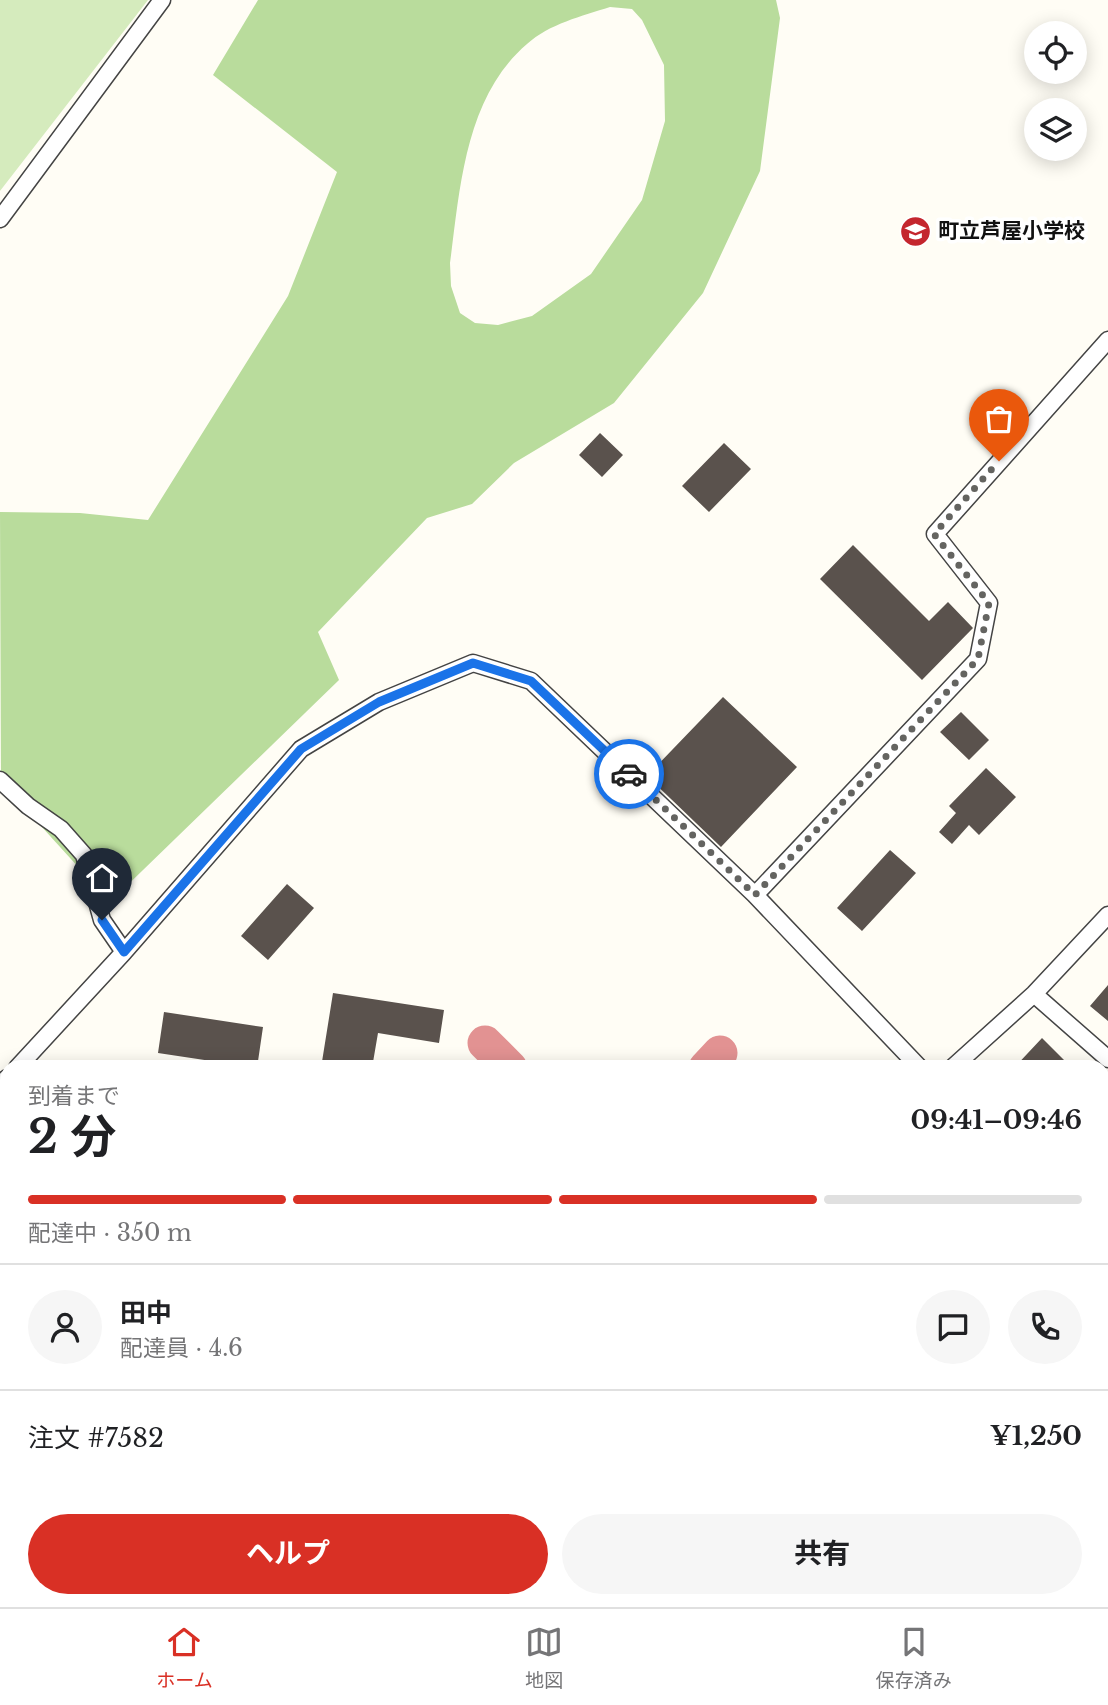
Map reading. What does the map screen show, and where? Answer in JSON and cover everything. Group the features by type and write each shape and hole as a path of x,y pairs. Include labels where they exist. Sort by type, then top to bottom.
{"street":[{"path":"0,219 162,0"},
{"path":"755,895 978,659 989,603 934,534 1108,340"},
{"path":"24,1060 124,952 301,749 379,702 473,663 531,681 755,895 912,1060"},
{"path":"0,780 28,806 61,829 84,855 102,920 124,952"},
{"path":"961,1060 1034,994 1108,915"},
{"path":"1034,994 1108,1059"}],"green space":[{"path":"0,0 148,0 0,191"},
{"path":"258,0 776,0 780,18 760,171 703,293 614,403 514,463 472,504 427,518 318,632 339,680 110,902 1,782 0,512 80,513 148,520 288,296 337,172 213,75","holes":["610,7 632,9 642,20 664,65 665,121 642,200 591,274 532,316 498,325 475,323 460,313 451,286 450,263 462,175 478,117 490,90 506,66 527,44 545,31 566,21"]}],"building":[{"path":"600,433 623,455 602,477 579,455"},
{"path":"724,443 751,469 709,512 682,486"},
{"path":"853,545 929,621 948,602 973,628 922,680 820,579"},
{"path":"723,697 797,767 721,847 647,776"},
{"path":"961,712 989,740 969,760 940,732"},
{"path":"986,768 1016,797 979,835 969,825 952,844 939,832 956,813 949,806"},
{"path":"890,850 916,873 862,931 837,908"},
{"path":"287,884 314,908 268,960 241,936"},
{"path":"1108,985 1108,1021 1090,1006"},
{"path":"333,993 444,1010 439,1043 378,1033 373,1060 322,1060"},
{"path":"164,1012 263,1027 258,1060 204,1060 158,1053"},
{"path":"1042,1038 1064,1060 1021,1060"}],"taxiway":[{"path":"485,1043 502,1060"},
{"path":"713,1060 720,1053"}],"way so far":[{"path":"629,774 755,895 978,659 989,603 934,534 999,461"}],"place":[{"name":"町立芦屋小学校","path":"915,231"}],"route":[{"path":"102,920 124,952 301,749 379,702 473,663 531,681 629,774"}]}
